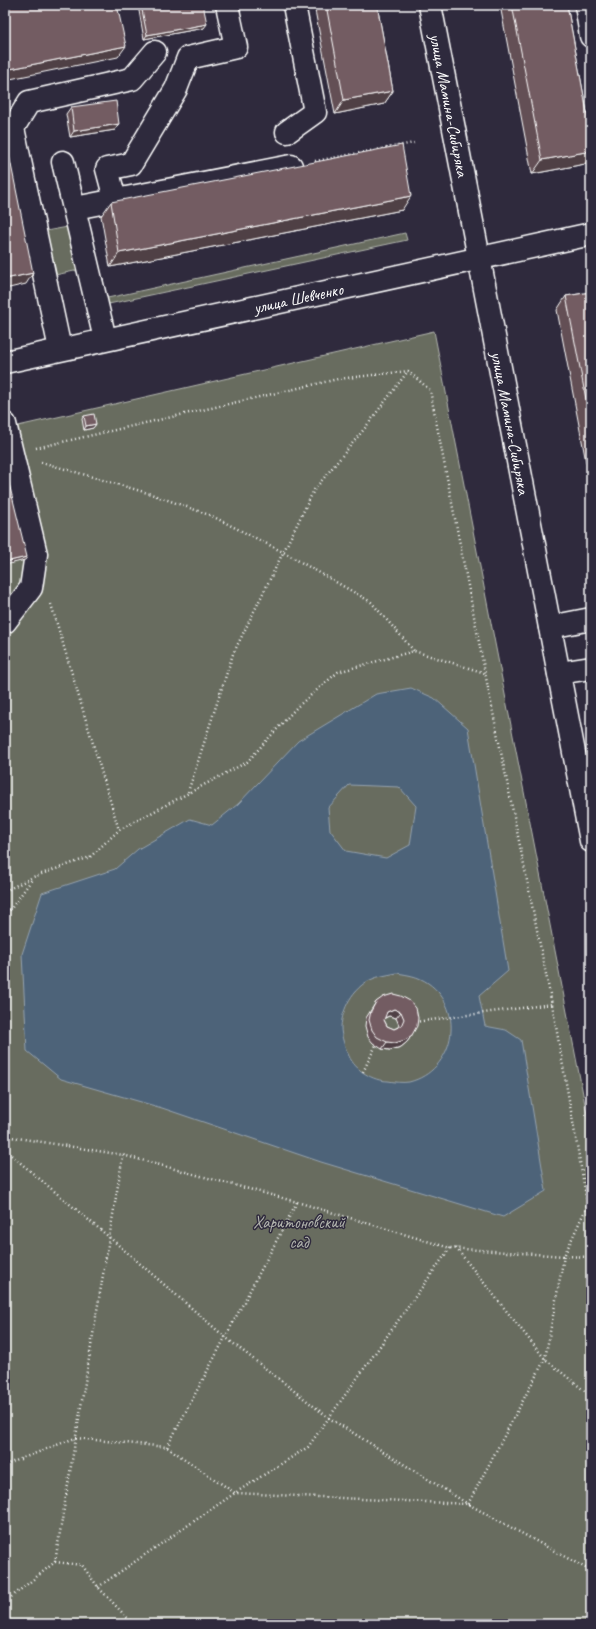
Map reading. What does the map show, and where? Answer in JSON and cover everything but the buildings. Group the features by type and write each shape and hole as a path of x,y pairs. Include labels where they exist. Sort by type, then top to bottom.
{"main road":[{"path":"115,199 107,169 131,164 176,89 188,58 236,47 227,5"},
{"path":"287,132 315,112 294,5"},
{"name":"улица Мамина-Сибиряка","path":"430,5 591,841"},
{"path":"586,5 591,36"},
{"path":"60,349 16,192 13,128 29,102 132,79 155,52"},
{"path":"63,162 105,339"},
{"path":"75,208 291,166"},
{"name":"улица Шевченко","path":"5,362 591,234"},
{"path":"5,424 36,554 31,588 5,622"},
{"path":"550,627 591,619"},
{"path":"559,673 591,668"}],"path":[{"path":"291,166 414,143"},
{"path":"188,792 233,654 314,490 365,428 408,371"},
{"path":"12,454 338,379 408,371 430,390 485,673 552,1004 591,1224"},
{"path":"12,454 151,494 212,516 283,552 371,602 414,651 485,673"},
{"path":"50,599 119,830"},
{"path":"5,891 33,877 90,857 119,830 247,762 297,707 338,672 414,651"},
{"path":"5,916 33,877"},
{"path":"413,1022 552,1004"},
{"path":"363,1072 379,1039"},
{"path":"5,1136 123,1155 297,1202 450,1248 591,1257"},
{"path":"5,1150 225,1337 329,1418 468,1504 591,1571"},
{"path":"5,1602 55,1562 123,1155"},
{"path":"167,1447 297,1202"},
{"path":"468,1504 545,1359 564,1256 587,1206"},
{"path":"98,1587 235,1493 308,1447 450,1248"},
{"path":"456,1248 545,1359 591,1396"},
{"path":"5,1465 75,1438 167,1447 235,1493 468,1504"},
{"path":"55,1562 82,1565 98,1587 133,1624"}],"green space":[{"path":"68,227 79,270 55,275 46,231"},
{"path":"405,233 407,240 104,305 103,299"},
{"name":"Харитоновский сад","path":"434,331 591,1135 591,1624 5,1624 5,429"}],"water":[{"path":"411,688 434,698 468,728 508,971 479,996 485,1026 506,1030 521,1040 546,1191 503,1217 321,1162 162,1108 61,1079 27,1051 22,954 42,893 115,869 138,849 190,819 212,825 238,804 298,741 376,694","holes":["349,785 399,787 416,806 410,845 386,858 346,851 330,830 328,808","397,973 417,977 428,983 440,995 448,1008 451,1023 450,1038 445,1053 436,1066 424,1076 409,1082 376,1079 365,1074 356,1066 349,1056 341,1031 346,1006 358,988 373,979"]}]}
